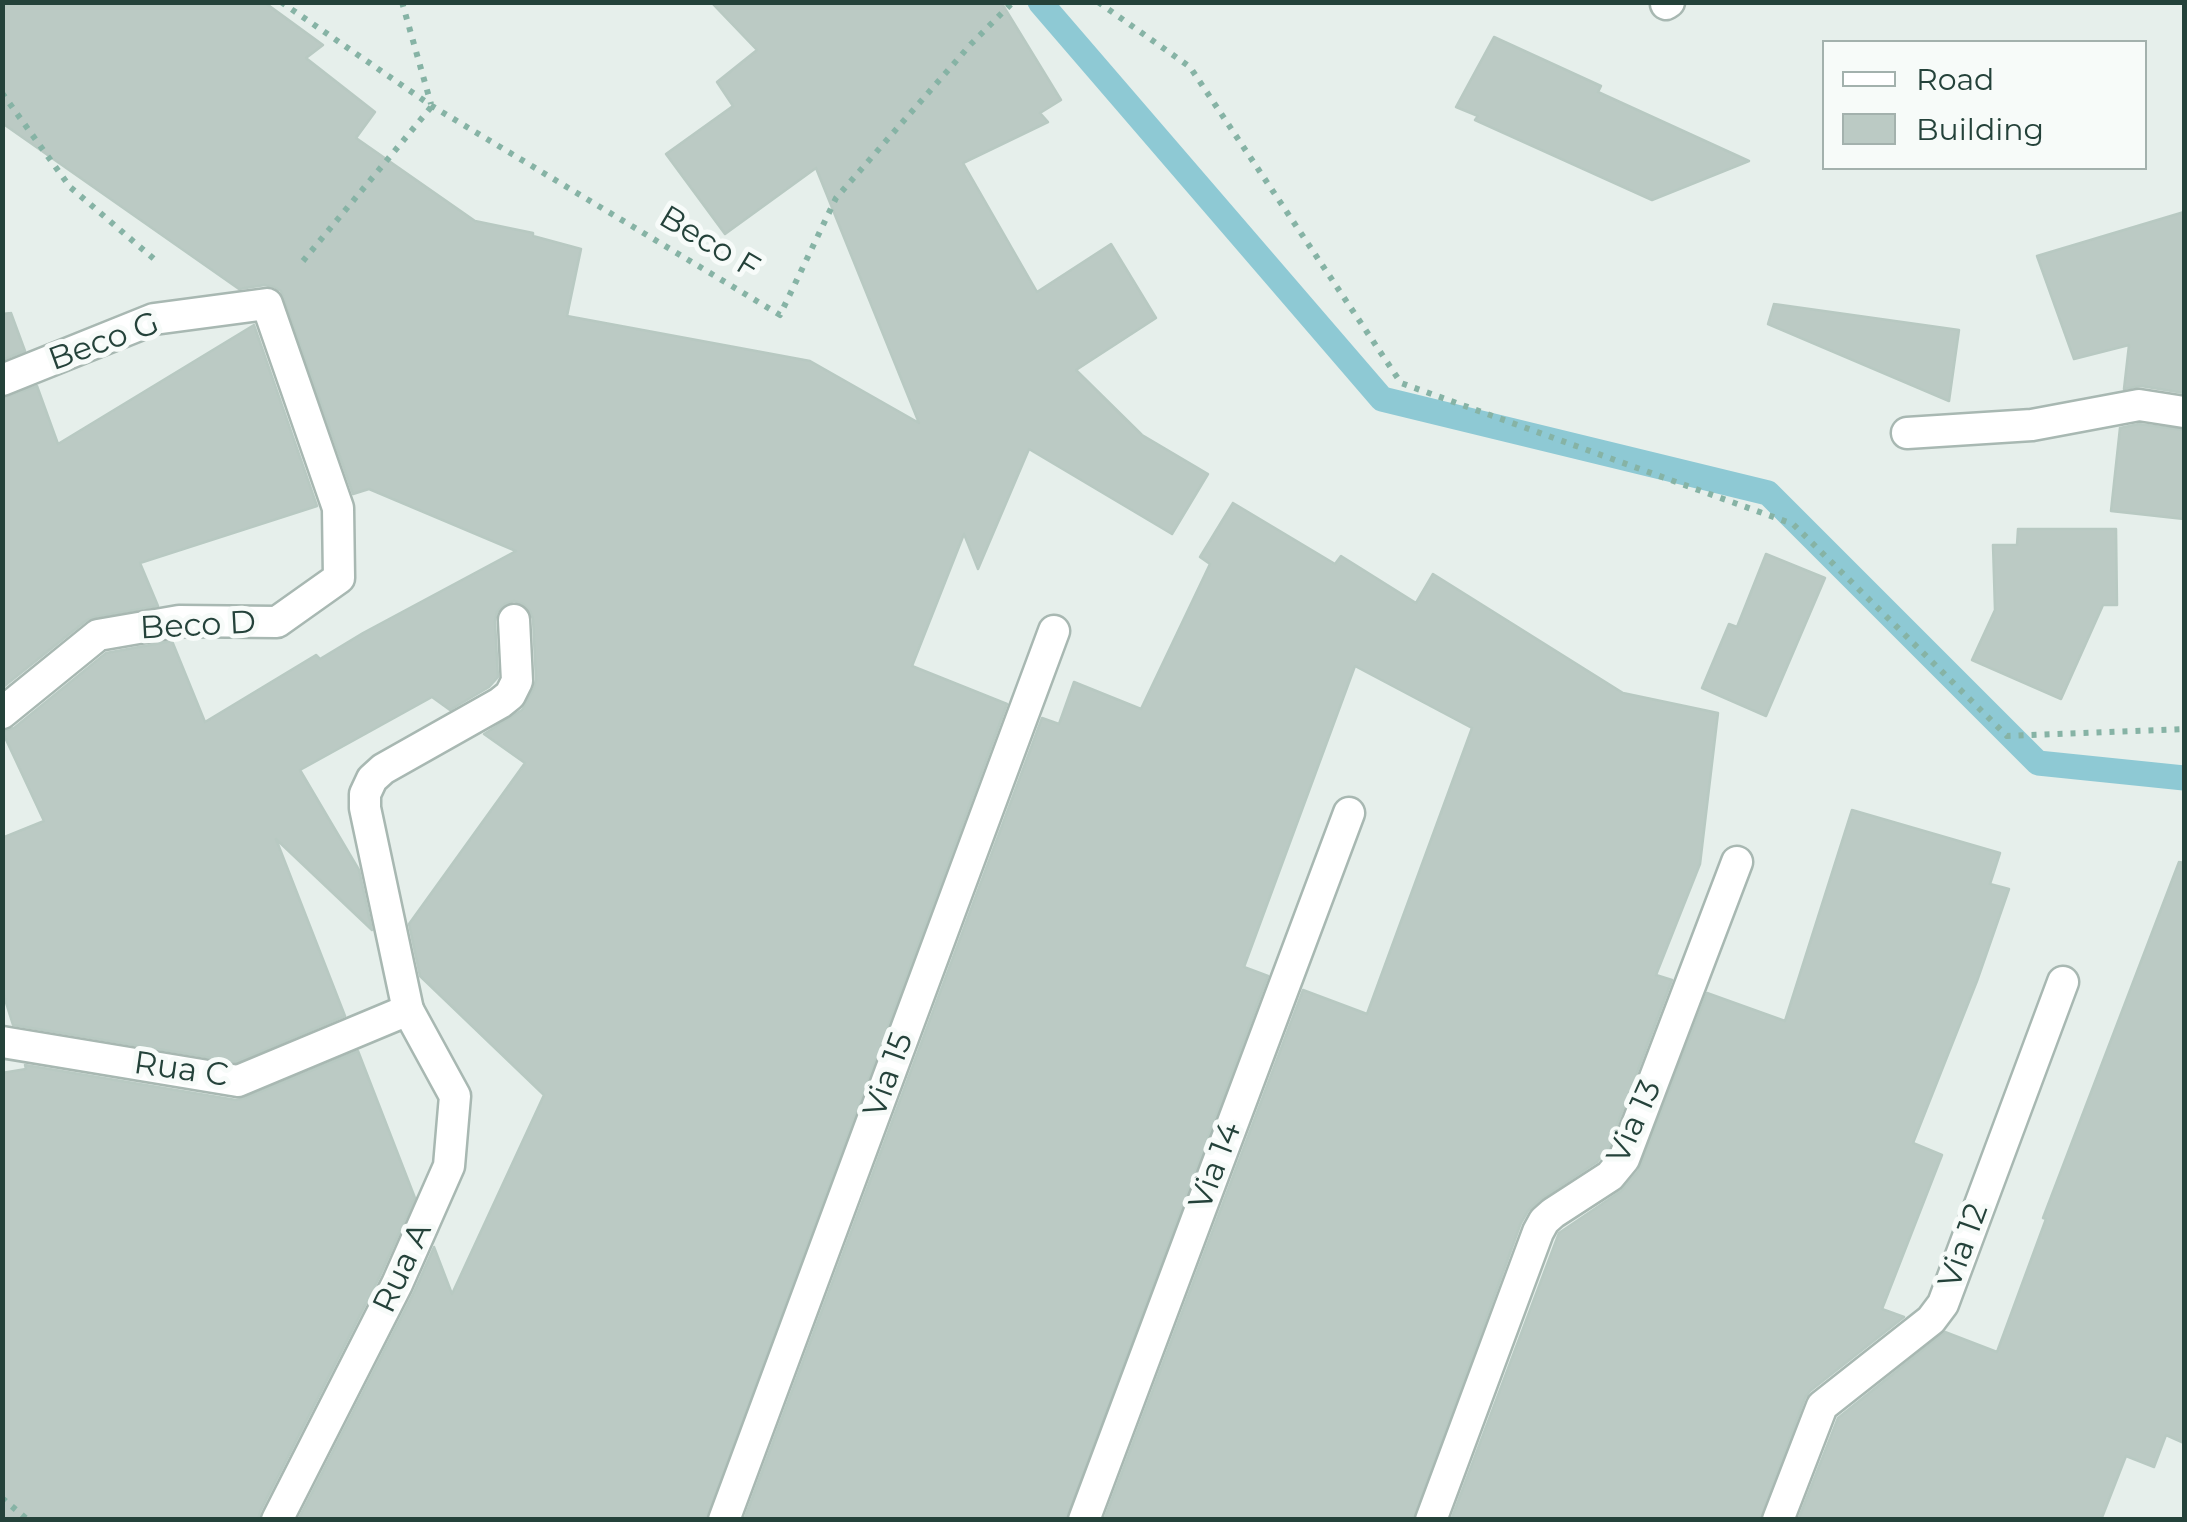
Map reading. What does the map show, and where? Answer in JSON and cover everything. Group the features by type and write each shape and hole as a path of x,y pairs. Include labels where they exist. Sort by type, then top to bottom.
{"street":[{"name":"Beco G","path":"2,380 154,319 267,304"},
{"name":"Beco D","path":"2,714 98,635 178,621 277,622 339,578 338,508 267,304"},
{"path":"1907,433 2032,424 2140,404 2184,412"},
{"name":"Rua A","path":"278,1520 397,1284 450,1166 455,1096 408,1010 365,794 372,779 383,769 500,704 510,694 517,682 514,620"},
{"name":"Via 15","path":"724,1520 1054,631"},
{"name":"Via 14","path":"1084,1520 1349,813"},
{"name":"Via 13","path":"1431,1520 1538,1232 1552,1213 1610,1176 1624,1158 1737,862"},
{"name":"Via 12","path":"1778,1520 1822,1406 1931,1320 1943,1304 2063,982"},
{"name":"Rua C","path":"2,1042 238,1081 408,1010"}],"path":[{"name":"Beco F","path":"281,2 432,106 780,315 836,198 1014,2"},
{"path":"267,304 432,106 402,2"},
{"path":"1098,2 1190,67 1401,383 1793,524 2007,736 2184,729"},
{"path":"2,94 70,187 157,262 154,319"},
{"path":"2,1498 28,1520"}],"building":[{"path":"2,2 264,2 323,45 306,58 375,112 356,138 475,221 533,233 581,249 567,316 810,361 919,423 816,168 725,234 666,154 733,106 717,82 757,50 711,2 1001,2 1061,100 1040,113 1048,122 963,163 1037,292 1111,244 1156,318 1076,370 1142,435 1208,474 1172,534 1029,449 978,569 964,534 912,666 1007,704 706,1520 298,1520 434,1247 452,1294 544,1095 420,976 409,924 525,763 484,734 522,710 534,688 533,619 523,604 514,601 497,612 498,677 489,687 450,710 432,697 300,770 359,870 372,930 276,839 345,1016 236,1062 13,1025 2,990 2,838 44,821 2,731 14,728 106,653 172,641 205,722 316,655 320,659 516,551 369,489 353,494 281,291 265,285 239,289 2,123"},
{"path":"1494,37 1601,86 1598,92 1749,161 1652,200 1475,120 1478,116 1456,107"},
{"path":"2184,212 2184,393 2141,386 2124,389 2129,345 2074,359 2037,256"},
{"path":"1774,304 1959,330 1949,401 1768,324"},
{"path":"11,313 25,351 2,360 2,314"},
{"path":"254,325 317,506 140,563 158,606 87,620 2,688 2,398 37,386 58,444"},
{"path":"2139,424 2184,430 2184,519 2111,511 2120,428"},
{"path":"1233,503 1335,564 1341,556 1416,603 1433,574 1623,693 1718,713 1700,864 1656,975 1672,980 1608,1149 1597,1162 1541,1199 1521,1223 1413,1520 1104,1520 1303,990 1367,1014 1472,728 1355,666 1244,967 1268,976 1066,1520 744,1520 1042,718 1059,724 1074,682 1141,709 1210,564 1200,557"},
{"path":"2018,529 2116,529 2117,605 2103,605 2061,699 1972,660 1995,610 1993,545 2017,545"},
{"path":"1766,554 1825,578 1766,716 1702,688 1729,624 1737,627"},
{"path":"1852,810 2000,853 1990,884 2009,889 1913,1143 1942,1155 1882,1309 1904,1317 1805,1398 1760,1520 1451,1520 1559,1233 1621,1191 1639,1170 1707,993 1785,1021"},
{"path":"2179,862 2184,863 2184,1443 2166,1435 2154,1467 2126,1456 2101,1520 1798,1520 1838,1418 1945,1332 1997,1352 2046,1219 2043,1218"},
{"path":"358,1051 415,1198 258,1520 2,1520 2,1073 26,1069 25,1065 236,1100"}],"waterway":[{"path":"1040,2 1382,399 1768,493 2038,763 2184,778"}]}
